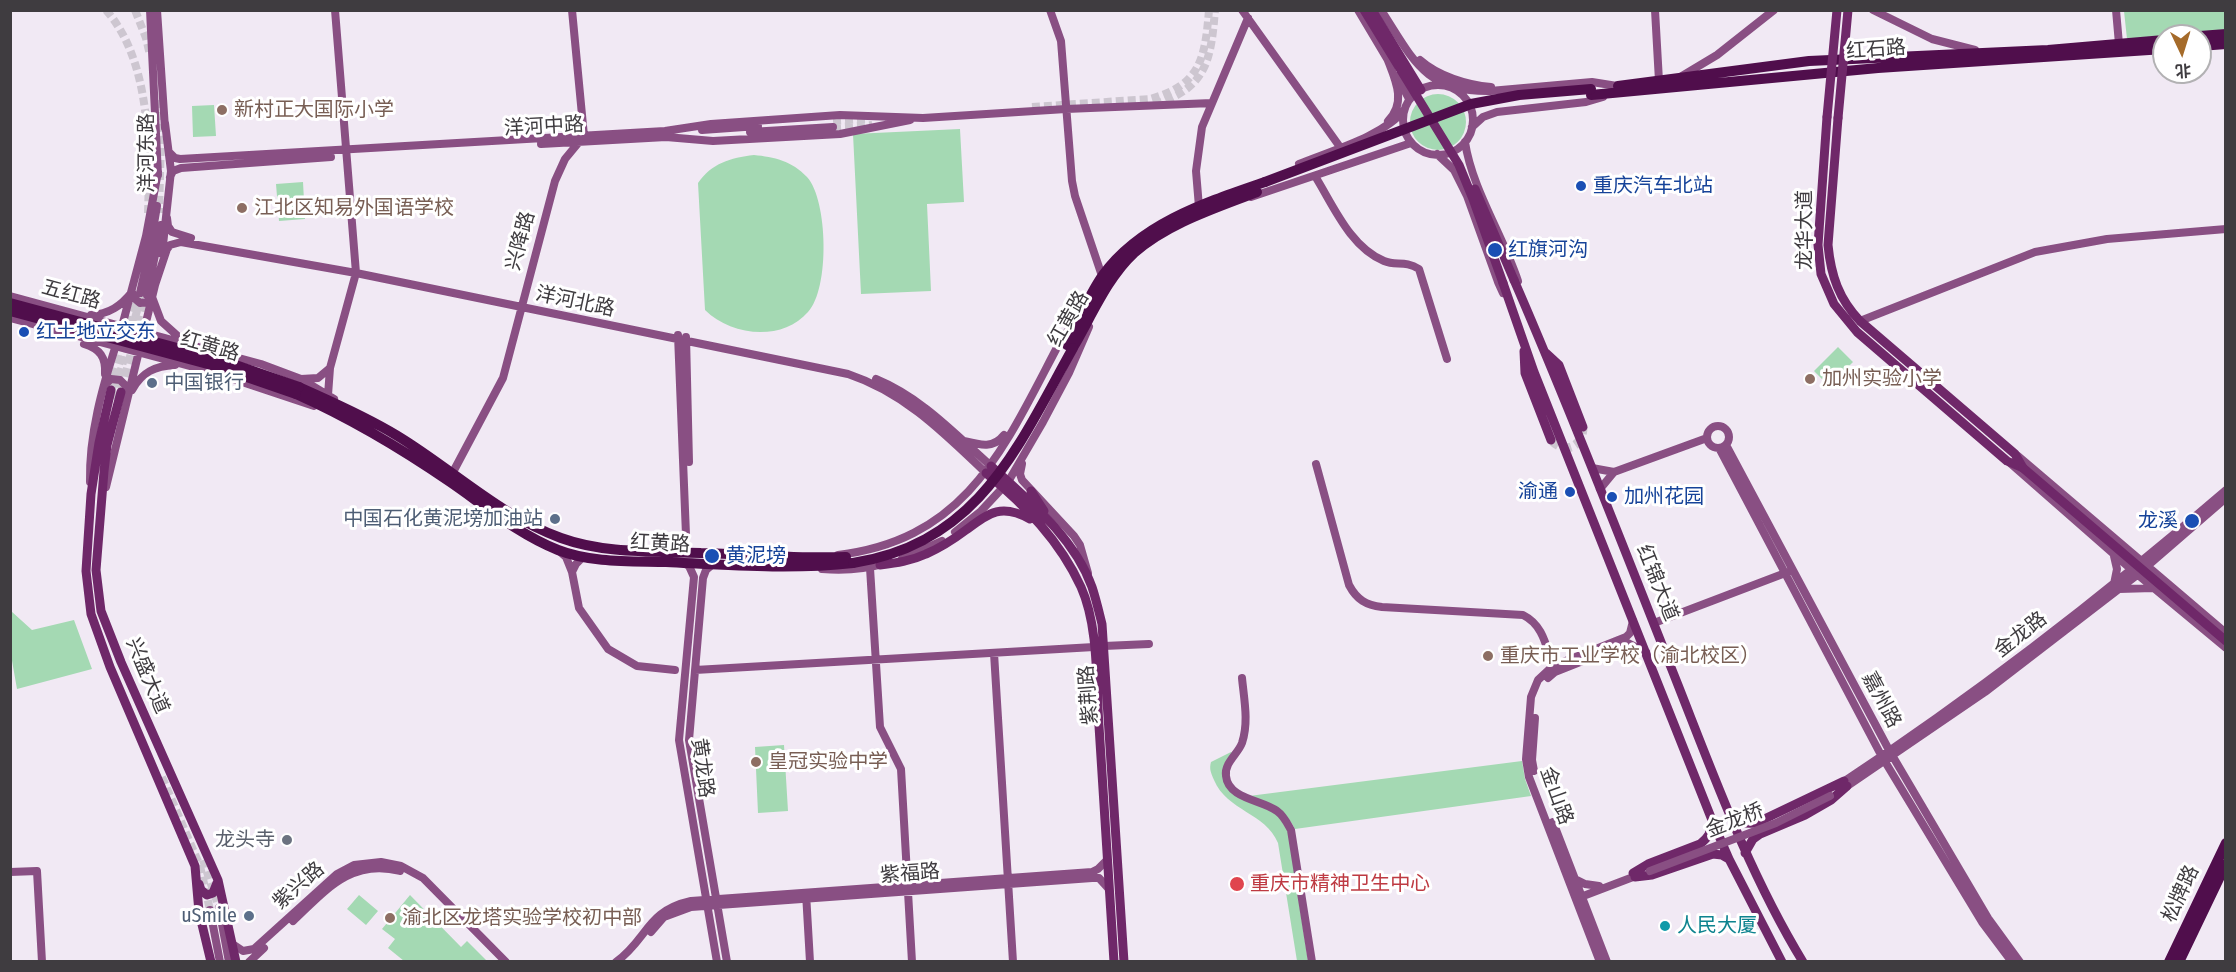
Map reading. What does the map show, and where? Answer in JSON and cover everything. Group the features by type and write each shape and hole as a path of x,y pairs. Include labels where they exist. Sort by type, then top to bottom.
{"highway":[{"name":"红石路","path":"1616,90 1659,81 1809,61 2152,41"},
{"name":"红石路","path":"1231,198 1458,114 1499,104 1591,92 1878,68 2152,50"},
{"name":"红黄路","path":"347,413 531,537 559,550 583,557 712,565 853,560 915,539 944,522 970,499 987,481 1004,456 1070,347 1092,304 1102,276 1131,245 1173,218 1199,207 1231,198"},
{"name":"红黄路","path":"1092,304 1134,253 1177,225 1231,198"},
{"name":"红黄路","path":"10,303 218,359 298,387 347,413 397,435 511,513 562,539 611,549 699,552 804,562"},
{"name":"红黄路","path":"10,311 298,387"},
{"name":"松牌路","path":"2169,962 2226,843"},
{"name":"松牌路","path":"2179,962 2226,864"}],"main road":[{"name":"洋河东路","path":"142,294 156,222 158,172 150,10"},
{"name":"洋河东路","path":"142,294 156,254 164,194 165,123 157,10"},
{"path":"328,395 330,368 356,271 335,10"},
{"path":"572,10 581,139"},
{"path":"1050,10 1061,41 1075,196 1102,276"},
{"path":"1358,10 1409,99"},
{"name":"红锦大道","path":"1364,10 1459,165 1523,340 1712,820 1729,859 1782,962"},
{"name":"红锦大道","path":"1372,10 1444,128 1469,174 1592,468 1745,853 1803,962"},
{"path":"1381,10 1414,62 1465,98 1471,108 1473,120 1465,142 1457,149 1445,154 1437,154 1420,150 1411,143 1403,126 1404,110"},
{"path":"1655,10 1659,81"},
{"name":"红石路","path":"1677,79 1717,55 1774,10"},
{"name":"龙华大道","path":"1837,10 1818,245 1821,274 1830,298 1857,332 2023,468 2226,641"},
{"name":"龙华大道","path":"1848,10 1829,229 1830,265 1840,296 1860,321 2011,458"},
{"name":"红石路","path":"1873,10 1932,39 1984,52"},
{"path":"2116,10 2119,44"},
{"path":"1199,207 1196,171 1202,127 1245,14"},
{"path":"1245,14 1341,147"},
{"path":"1405,47 1426,65 1444,75 1474,84 1512,88"},
{"path":"1359,140 1389,120 1395,113 1399,94 1387,58"},
{"path":"1231,198 1390,125 1404,110 1409,99 1418,91 1429,86 1441,85 1475,91 1592,82 1616,90"},
{"path":"1471,127 1483,117 1497,112 1586,102 1616,90"},
{"name":"洋河中路","path":"171,177 173,171 181,168 346,154 665,134 711,124 840,115 923,118 1212,103"},
{"name":"洋河中路","path":"665,134 713,141 840,134 923,118"},
{"path":"83,315 97,315 111,311 155,285 167,218 171,177 165,123"},
{"path":"665,134 833,124"},
{"name":"兴降路","path":"452,474 504,378 521,305 555,181 565,159 581,139"},
{"path":"1465,142 1468,161 1512,261 1529,315"},
{"path":"1231,198 1271,191 1411,143"},
{"name":"洋河中路","path":"169,152 175,158 180,159 346,154"},
{"path":"1437,154 1454,170 1467,196 1498,282 1514,311"},
{"path":"1315,176 1354,238 1368,253 1387,262 1410,263 1419,269 1447,358"},
{"name":"洋河北路","path":"167,218 170,229 182,237 848,374 914,407 988,470"},
{"path":"1860,321 2034,252 2107,239 2226,229"},
{"name":"洋河北路","path":"155,285 167,249 170,245 181,242 356,271"},
{"path":"116,392 115,347 122,326 142,294"},
{"path":"116,392 138,353 144,331 142,294"},
{"path":"142,294 166,327 186,343"},
{"name":"五红路","path":"10,296 261,364 298,387 328,395 347,413"},
{"path":"804,562 869,550 912,535 949,511 988,470 1061,340 1092,304"},
{"path":"875,567 904,558 941,542 963,527 1006,485 1069,373 1092,304"},
{"path":"77,337 86,328 86,319 83,315"},
{"name":"五红路","path":"10,318 183,364 347,413"},
{"path":"46,328 70,340 91,346 101,353 116,392"},
{"path":"673,552 682,547 686,535 682,339"},
{"path":"682,339 690,535 692,545 699,552"},
{"name":"洋河北路","path":"682,339 850,370 865,375 916,400 962,440 988,470"},
{"path":"1523,340 1525,372 1551,440"},
{"path":"183,364 172,356 178,344 186,343"},
{"path":"1544,351 1559,365 1583,427"},
{"path":"116,392 136,383 147,371 165,365 183,364"},
{"path":"298,387 318,378 330,368"},
{"name":"兴盛大道","path":"116,392 99,443 91,495 86,571 91,614 110,667 192,856 197,876 231,942 236,962"},
{"name":"兴盛大道","path":"116,392 107,445 96,570 101,611 126,673 218,880 213,909 211,962"},
{"path":"962,440 983,446 997,443 1030,398"},
{"path":"1592,468 1614,472 1707,438 1712,428 1723,427 1730,435 1723,447 1710,444 1707,438"},
{"name":"嘉州路","path":"1723,447 1887,756 1982,922 2012,962"},
{"path":"1024,455 1020,474 1022,480 1074,536 1084,557 1091,586"},
{"path":"2011,458 2114,555 2226,648"},
{"path":"2011,458 2145,563 2226,633"},
{"path":"1316,464 1349,585 1356,597 1369,605 1382,607 1522,615 1533,620 1540,628 1554,669"},
{"name":"紫荆路","path":"988,470 1065,540 1091,586 1102,624 1099,646 1107,860 1114,962"},
{"path":"1600,489 1614,472"},
{"name":"金龙路","path":"1828,794 1985,692 2145,563 2226,490"},
{"path":"1031,491 1048,526"},
{"name":"金龙路","path":"2145,563 2157,557 2226,498"},
{"path":"804,562 837,570 907,562 943,545 992,512 1006,511 1021,514 1048,526"},
{"name":"紫荆路","path":"1048,526 1082,589 1099,646 1124,962"},
{"path":"559,550 566,557 572,572 579,608 608,649 637,666 675,670 685,680"},
{"path":"2114,555 2117,569 2116,587 2153,588"},
{"path":"572,572 583,557"},
{"path":"2157,557 2157,573"},
{"path":"683,563 689,566 699,578 712,565"},
{"path":"875,567 880,727 901,769 912,962"},
{"path":"1654,623 1789,571"},
{"name":"嘉州路","path":"1789,571 1881,734 1887,756 1988,918 2020,962"},
{"name":"黄龙路","path":"699,578 686,662 680,740 717,962"},
{"name":"黄龙路","path":"699,578 689,740 727,962"},
{"name":"金龙路","path":"1887,756 1904,740 1983,686 2116,587"},
{"path":"1633,621 1627,640 1646,652"},
{"name":"金山路","path":"1607,962 1529,777 1526,759 1531,698 1538,680 1554,669 1627,640"},
{"path":"695,670 1149,644"},
{"path":"994,653 1013,962"},
{"path":"675,670 686,662"},
{"name":"金山路","path":"1554,669 1543,683 1536,699 1532,760 1534,775 1576,879 1600,962"},
{"path":"1242,678 1245,726 1242,742 1228,763 1225,775 1229,785 1237,792 1277,810 1291,830 1312,962"},
{"path":"1881,734 1890,741 1904,740"},
{"path":"1729,813 1737,822 1756,823 1845,784"},
{"path":"1745,853 1753,839 1760,834 1831,800 1845,784"},
{"name":"金龙桥","path":"1634,875 1776,823 1828,794"},
{"path":"1580,896 1634,875 1648,864 1700,844 1712,831 1712,820"},
{"path":"1580,896 1599,886 1634,875 1652,875 1705,855 1722,855 1729,859"},
{"name":"紫福路","path":"707,903 1008,881 1092,872 1107,860"},
{"name":"紫兴路","path":"231,942 243,951 254,949 337,874 354,865 381,862 401,866 423,878 506,962"},
{"name":"紫兴路","path":"249,962 333,884 355,871 372,867 390,869 414,878 498,962"},
{"path":"10,872 37,871 42,962"},
{"path":"197,876 201,890 207,895 215,890 218,880"},
{"name":"紫福路","path":"1008,881 1099,878 1109,890"},
{"path":"1576,879 1585,884 1599,886"},
{"path":"806,895 810,962"},
{"name":"紫福路","path":"718,902 729,904 806,895"},
{"path":"616,962 660,913 675,904 707,903"},
{"path":"624,962 664,917 678,910 707,903"},
{"path":"720,916 729,904"},
{"path":"213,909 220,962"},
{"path":"213,909 229,962"}],"green space":[{"path":"2124,11 2225,11 2225,30 2212,31 2212,24 2152,24 2152,37 2127,39"},
{"path":"1438,94 1449,96 1458,102 1464,111 1466,122 1464,133 1458,142 1449,148 1438,150 1427,148 1418,142 1412,133 1410,122 1412,111 1418,102 1427,96"},
{"path":"214,105 216,136 193,137 192,106"},
{"path":"960,129 964,202 927,204 931,291 861,294 853,134"},
{"path":"754,155 782,161 795,167 807,177 814,188 819,205 824,244 820,284 815,301 808,312 797,322 785,328 756,332 728,326 705,310 698,183 709,171 722,163"},
{"path":"303,182 305,219 279,221 276,184"},
{"path":"1838,347 1853,362 1829,386 1814,371"},
{"path":"11,611 32,630 74,620 92,669 17,689 11,655"},
{"path":"784,745 788,811 758,813 755,747"},
{"path":"1231,752 1233,754 1224,764 1223,776 1227,786 1275,812 1284,821 1288,831 1308,961 1297,961 1278,843 1265,825 1228,799 1212,775 1211,762"},
{"path":"1522,761 1531,796 1295,829 1281,811 1249,796"},
{"path":"359,895 378,911 366,925 347,909"},
{"path":"410,895 461,947 467,941 487,961 404,961 388,948 395,939 382,929"}],"tunnel":[{"path":"106,10 121,31 132,54 140,80 145,107 149,162 148,214"},
{"path":"135,10 150,55"},
{"path":"1032,107 1150,99 1180,86 1190,77 1202,56 1209,10"},
{"path":"1154,104 1172,98 1196,81 1208,57 1215,10"},
{"path":"158,100 161,139 159,213"},
{"path":"833,121 866,119"},
{"path":"833,127 872,125"},
{"path":"111,390 139,295"},
{"path":"113,399 141,296"},
{"path":"122,390 146,296"},
{"path":"1551,440 1556,445 1572,447 1580,440 1583,427"},
{"path":"162,777 200,866 210,910"},
{"path":"203,860 219,908"}],"place":[{"name":"新村正大国际小学","path":"222,110"},
{"name":"重庆汽车北站","path":"1581,186"},
{"name":"江北区知易外国语学校","path":"242,208"},
{"name":"红旗河沟","path":"1495,250"},
{"name":"红土地立交东","path":"24,332"},
{"name":"加州实验小学","path":"1810,379"},
{"name":"中国银行","path":"152,383"},
{"name":"渝通","path":"1570,492"},
{"name":"加州花园","path":"1612,497"},
{"name":"中国石化黄泥塝加油站","path":"555,519"},
{"name":"龙溪","path":"2192,521"},
{"name":"黄泥塝","path":"712,556"},
{"name":"重庆市工业学校（渝北校区）","path":"1488,656"},
{"name":"皇冠实验中学","path":"756,762"},
{"name":"龙头寺","path":"287,840"},
{"name":"重庆市精神卫生中心","path":"1237,884"},
{"name":"uSmile","path":"249,916"},
{"name":"渝北区龙塔实验学校初中部","path":"390,918"},
{"name":"人民大厦","path":"1665,926"}]}
